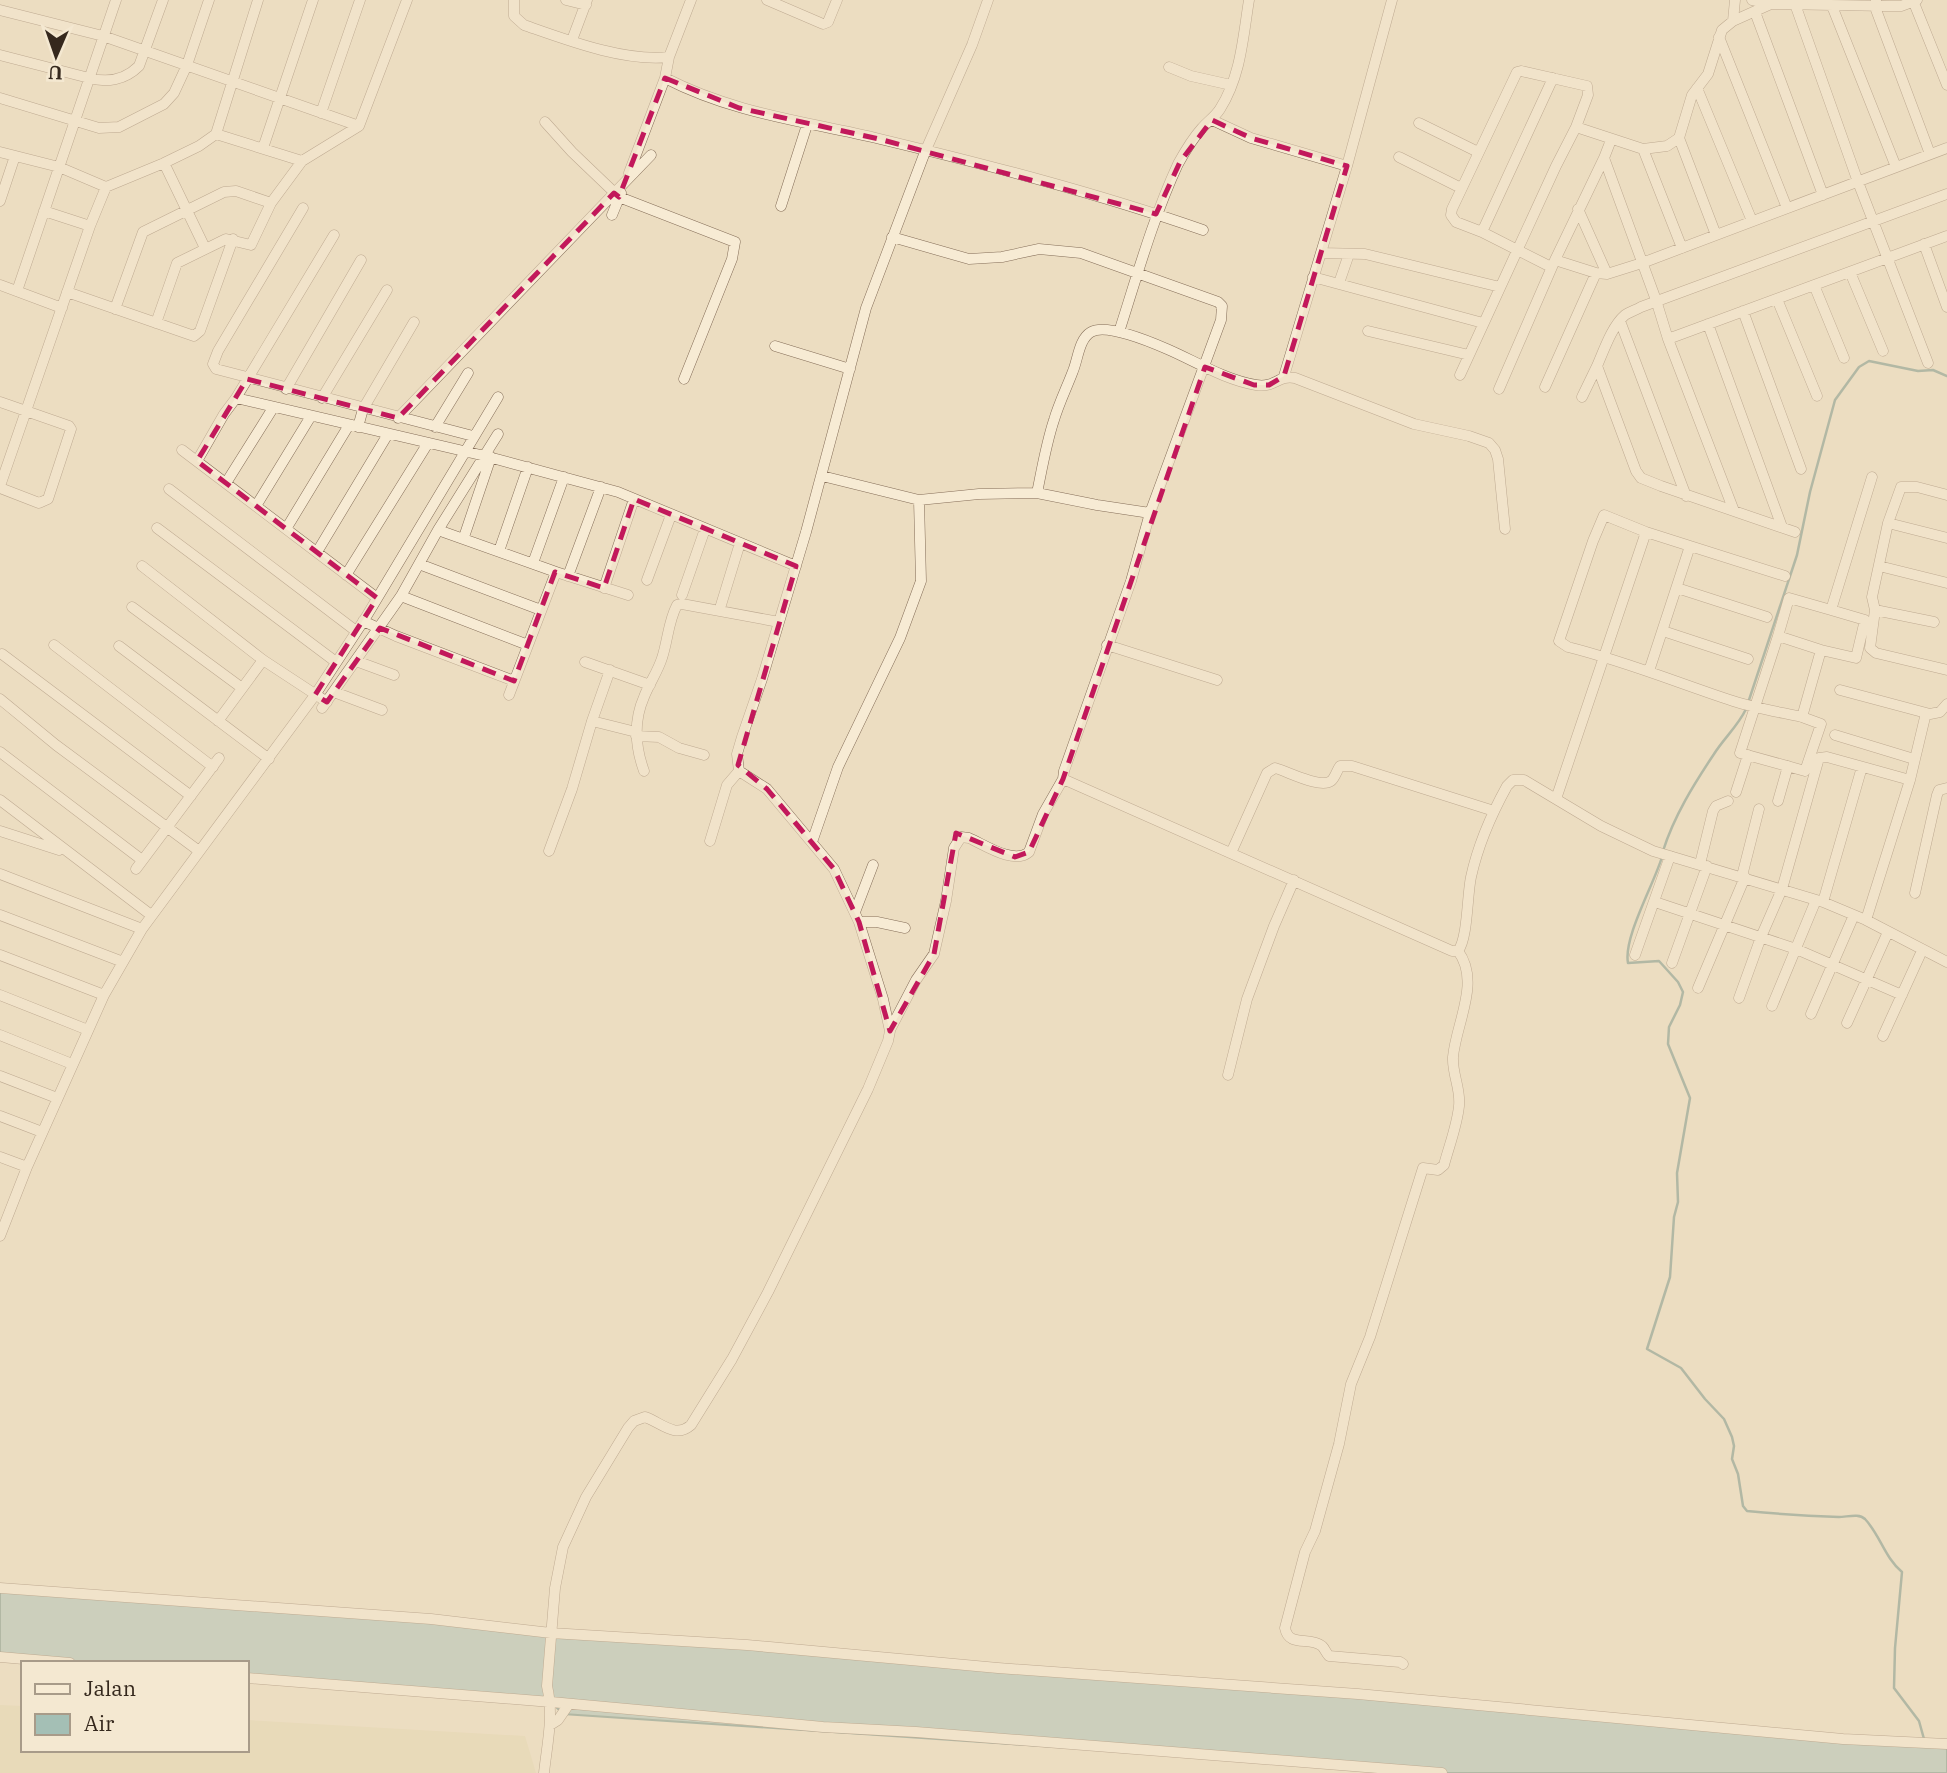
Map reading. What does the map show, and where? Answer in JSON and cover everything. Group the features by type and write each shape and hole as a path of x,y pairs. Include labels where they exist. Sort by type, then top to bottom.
{"street":[{"path":"16,291 116,0"},
{"path":"0,55 103,82 112,81 139,66 163,0"},
{"path":"0,98 99,128 119,127 164,104 174,93 187,65 209,0"},
{"path":"0,402 26,411 69,426 71,429 48,499 44,502 39,503 0,487 26,411 61,308 106,187 164,163 199,146 216,134 258,0"},
{"path":"263,148 313,0"},
{"path":"321,113 360,0"},
{"path":"156,323 177,263 226,239 251,245 271,203 302,161 359,127 407,0"},
{"path":"514,0 516,20 596,47 652,59 670,57"},
{"path":"566,0 587,2 572,40"},
{"path":"612,215 665,78 691,0"},
{"path":"767,0 792,5 823,24 828,22 837,0"},
{"path":"710,841 727,785 739,771 737,754 822,476 866,307 925,152 972,45 988,0"},
{"path":"1118,332 1156,214 1180,162 1202,127 1212,120 1221,107 1238,68 1249,0"},
{"path":"1037,493 1053,423 1086,336 1092,331 1118,332 1254,385 1269,385 1284,376 1392,0"},
{"path":"1733,21 1735,0"},
{"path":"1752,0 1795,4 1876,3 1901,6 1915,1 1947,85"},
{"path":"1716,235 1679,138 1690,101 1708,74 1722,30 1733,21 1771,2"},
{"path":"1876,3 1930,154"},
{"path":"1795,4 1857,182 1927,363"},
{"path":"1825,4 1896,167"},
{"path":"0,10 103,36 359,127"},
{"path":"1755,12 1823,195"},
{"path":"1719,37 1787,208"},
{"path":"1169,67 1191,76 1231,85"},
{"path":"1460,376 1483,323 1500,287 1517,250 1564,147 1576,127 1588,89 1587,86 1517,72 1461,188 1451,215 1456,222 1517,250 1553,263 1602,273 1642,263 1947,148"},
{"path":"665,78 717,102 807,125 879,139 1156,214 1203,230"},
{"path":"1482,232 1553,78"},
{"path":"1698,88 1752,222"},
{"path":"1212,120 1251,138 1346,166"},
{"path":"545,122 572,152 620,197 736,242 732,259 684,379"},
{"path":"1419,123 1478,152"},
{"path":"780,206 807,125"},
{"path":"1576,127 1643,149 1667,146 1679,138"},
{"path":"216,134 302,161"},
{"path":"1499,389 1553,263 1605,158 1611,140"},
{"path":"1643,149 1682,248"},
{"path":"0,152 59,167 106,187"},
{"path":"398,418 650,155"},
{"path":"0,201 15,156"},
{"path":"1399,156 1461,188"},
{"path":"1605,158 1668,339 1734,511"},
{"path":"164,163 205,248"},
{"path":"115,309 143,232 230,191 271,203"},
{"path":"1582,397 1626,314 1656,300 1947,194"},
{"path":"303,208 218,351 213,364 216,369 473,436"},
{"path":"1545,387 1602,273 1578,208"},
{"path":"44,211 90,226"},
{"path":"197,461 223,414 236,398 334,235"},
{"path":"1668,339 1947,236"},
{"path":"544,1773 551,1702 547,1686 559,1561 586,1497 634,1421 645,1417 676,1432 682,1432 691,1425 732,1359 868,1089 890,1031 916,980 934,954 957,840 961,837 968,838 1015,857 1026,856 1030,852 1043,814 1063,779 1063,771 1131,581 1150,513 1222,320 1222,306 1218,302 1081,253 1039,249 1002,257 969,259 892,237"},
{"path":"67,292 191,336 197,334 233,239"},
{"path":"1924,244 1947,307"},
{"path":"1321,253 1364,254 1500,287"},
{"path":"1339,283 1349,254"},
{"path":"286,389 360,260"},
{"path":"1850,272 1883,351"},
{"path":"1313,277 1483,323"},
{"path":"0,285 61,308"},
{"path":"1814,285 1844,358"},
{"path":"322,398 387,290"},
{"path":"1777,299 1817,396"},
{"path":"1743,311 1801,469"},
{"path":"1620,321 1686,496"},
{"path":"286,529 354,426 414,322"},
{"path":"1708,324 1782,527"},
{"path":"1368,331 1469,355"},
{"path":"775,346 850,369"},
{"path":"1597,366 1636,471 1642,478 1686,496 1795,532"},
{"path":"435,427 468,373"},
{"path":"1284,376 1315,384 1414,424 1489,443 1498,459 1504,529"},
{"path":"0,1236 4,1214 72,1063 104,995 142,929 315,695 363,621 498,397"},
{"path":"236,398 464,451 601,487 796,566"},
{"path":"226,483 273,408"},
{"path":"256,506 311,416"},
{"path":"464,537 498,433"},
{"path":"317,552 388,434"},
{"path":"346,575 428,443"},
{"path":"182,450 377,598"},
{"path":"142,566 325,705 380,628 438,530 488,457"},
{"path":"499,551 528,467"},
{"path":"822,476 919,500 979,494 1037,493 1150,513"},
{"path":"533,564 564,477"},
{"path":"1831,610 1872,477"},
{"path":"1947,495 1917,486 1901,486 1888,523 1872,597 1875,610 1871,648 1876,653 1947,670"},
{"path":"568,576 601,487"},
{"path":"169,489 356,631"},
{"path":"604,587 634,499"},
{"path":"812,842 838,767 900,638 920,582 919,500"},
{"path":"647,580 671,514"},
{"path":"1778,636 1856,658 1865,620 1789,598 1778,636 1750,706 1740,753 1805,771 1821,724 1802,717 1750,706 1603,656 1568,647 1559,641 1592,541 1604,515 1646,533 1785,576"},
{"path":"1888,523 1947,538"},
{"path":"157,528 336,662"},
{"path":"682,595 705,529"},
{"path":"438,530 628,595"},
{"path":"1556,799 1646,533"},
{"path":"721,605 740,543"},
{"path":"1649,671 1690,546"},
{"path":"419,564 541,610"},
{"path":"1879,566 1947,583"},
{"path":"509,695 555,572"},
{"path":"1677,588 1767,617"},
{"path":"401,596 528,645"},
{"path":"644,771 636,734 640,708 662,659 677,605 779,622"},
{"path":"132,607 242,688"},
{"path":"1875,610 1934,622"},
{"path":"363,621 514,681"},
{"path":"1662,631 1748,659"},
{"path":"54,645 216,763 136,869"},
{"path":"1107,645 1217,680"},
{"path":"119,646 269,759"},
{"path":"1802,717 1821,650"},
{"path":"2,654 191,796"},
{"path":"218,720 263,660"},
{"path":"356,661 394,675"},
{"path":"585,662 650,685"},
{"path":"549,851 610,670"},
{"path":"1840,690 1926,713 1935,714 1947,704"},
{"path":"334,692 382,710"},
{"path":"0,699 55,745 199,851"},
{"path":"1866,920 1910,780 1926,713"},
{"path":"592,721 636,734 659,737 679,748 704,755"},
{"path":"1835,735 1914,759"},
{"path":"0,752 142,860"},
{"path":"1736,792 1748,755"},
{"path":"1739,998 1782,889 1819,758 1827,757 1910,780"},
{"path":"1231,853 1267,773 1275,768 1314,782 1326,783 1333,778 1340,766 1352,766 1494,811"},
{"path":"1778,801 1788,766"},
{"path":"1772,1006 1820,901 1861,767"},
{"path":"739,771 767,789 834,869 857,917 883,999 890,1031"},
{"path":"1063,779 1451,951 1458,951"},
{"path":"1458,951 1464,939 1467,902 1477,855 1507,786 1513,780 1524,780 1601,826 1665,855 1820,901 1866,920 1947,962"},
{"path":"1915,893 1937,795 1939,790 1947,788"},
{"path":"0,800 151,915"},
{"path":"1672,963 1704,865 1713,811 1716,806 1728,801"},
{"path":"1698,988 1743,876 1759,809"},
{"path":"0,831 66,852"},
{"path":"1634,956 1655,902 1665,855"},
{"path":"857,917 873,865"},
{"path":"0,874 142,929"},
{"path":"1228,1075 1247,999 1273,926 1294,880"},
{"path":"1655,902 1797,949 1902,995"},
{"path":"0,915 123,962"},
{"path":"1811,1014 1854,915"},
{"path":"857,917 905,928"},
{"path":"1847,1023 1888,932"},
{"path":"1403,1664 1329,1656 1320,1645 1291,1639 1285,1628 1305,1552 1315,1531 1339,1444 1351,1384 1368,1344 1422,1172 1426,1167 1438,1170 1444,1165 1459,1106 1453,1055 1467,993 1468,973 1465,961 1458,951"},
{"path":"0,955 104,995"},
{"path":"1883,1036 1920,955"},
{"path":"0,995 88,1030"},
{"path":"0,1035 72,1063"},
{"path":"0,1076 57,1098"},
{"path":"0,1116 42,1132"},
{"path":"0,1157 27,1167"},
{"path":"0,1588 431,1619 551,1633 747,1645 998,1668 1382,1696 1843,1739 1947,1744"},
{"path":"0,1657 46,1661"},
{"path":"248,1678 823,1727 1443,1773"},
{"path":"550,1725 558,1720 569,1704"}],"highlighted area":[{"path":"665,78 739,108 879,139 1156,214 1180,162 1212,120 1251,138 1347,166 1284,376 1269,385 1254,385 1205,367 1063,779 1029,852 1015,857 956,833 934,954 890,1031 859,922 834,869 767,789 738,765 796,566 634,499 604,588 555,572 514,681 380,628 327,702 315,695 377,598 197,461 247,379 398,418 614,193 619,197"}],"shaded area":[{"path":"0,1705 21,1706 21,1752 248,1752 248,1720 525,1736 536,1773 0,1773"}],"water":[{"path":"0,1588 1947,1745 1947,1773 1445,1773 563,1714 551,1702 248,1678 248,1661 32,1661 0,1658"}],"waterway":[{"path":"1748,703 1797,555 1810,492 1835,400 1859,367 1869,361 1918,371 1933,370 1947,376"},
{"path":"1663,851 1692,789 1746,709"},
{"path":"1662,857 1634,926 1628,963 1659,961 1678,982 1683,992 1669,1027 1668,1044 1690,1098 1677,1173 1678,1202 1674,1217 1670,1277 1647,1349 1681,1368 1724,1419 1732,1437 1732,1459 1738,1474 1743,1506 1747,1511 1828,1517 1856,1516 1862,1517 1870,1525 1891,1560 1902,1572 1894,1688 1919,1721 1924,1739"}]}
